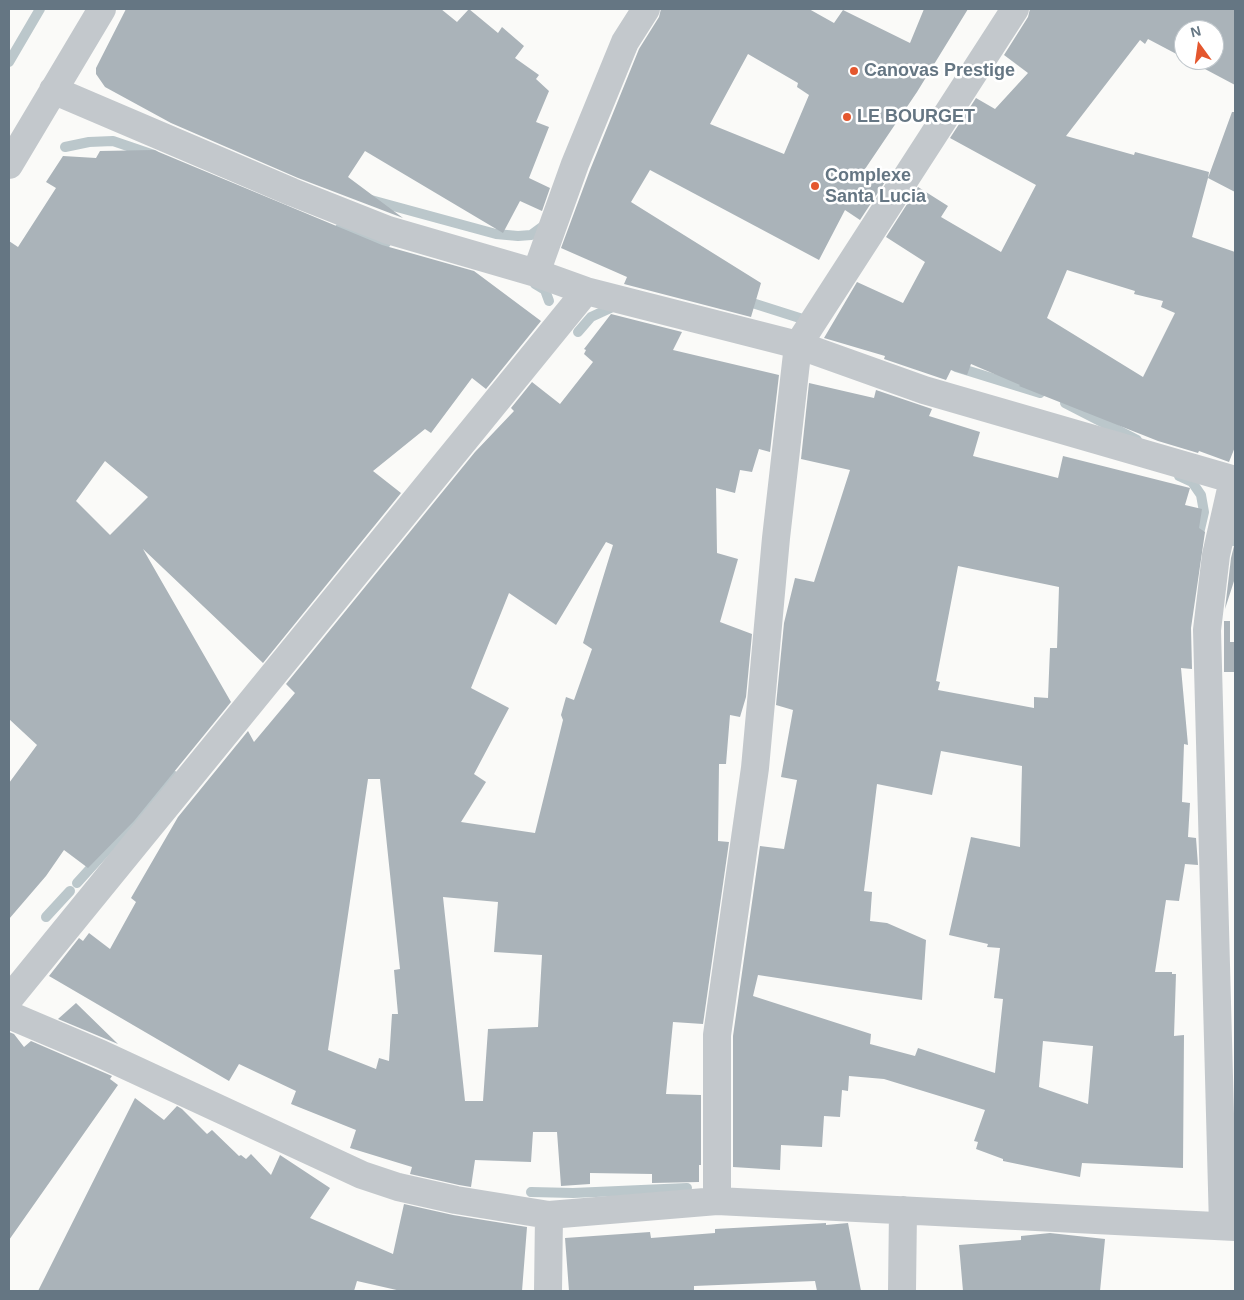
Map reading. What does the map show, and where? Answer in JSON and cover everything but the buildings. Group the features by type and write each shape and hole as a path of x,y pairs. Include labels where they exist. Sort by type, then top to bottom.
{"street":[{"path":"9,165 102,9"},
{"path":"536,272 576,164 622,50 646,9"},
{"path":"716,1201 717,1035 755,768 776,538 798,345 1015,9"},
{"path":"9,1015 101,1054 362,1175 398,1187 456,1200 549,1214 716,1201 1229,1226 1208,630 1216,555 1234,480 924,390 798,345 586,291 536,272 388,230 292,192 53,90"},
{"path":"9,999 586,291"},
{"path":"902,1291 903,1210"},
{"path":"548,1291 549,1214"}],"waterway":[{"path":"9,62 40,9"},
{"path":"65,147 89,142 113,141 154,155"},
{"path":"371,200 496,234 531,235 546,224"},
{"path":"340,228 386,243"},
{"path":"535,284 545,290 549,301"},
{"path":"743,300 809,321"},
{"path":"578,332 591,317 617,305"},
{"path":"956,367 1040,393"},
{"path":"1065,403 1137,440"},
{"path":"1179,476 1192,482 1201,495 1204,512 1197,542"},
{"path":"77,883 174,776"},
{"path":"46,917 70,891"},
{"path":"531,1192 573,1193 687,1188"}],"place":[{"name":"Canovas Prestige","path":"854,71"},
{"name":"LE BOURGET","path":"847,117"},
{"name":"Complexe Santa Lucia","path":"815,186"}]}
